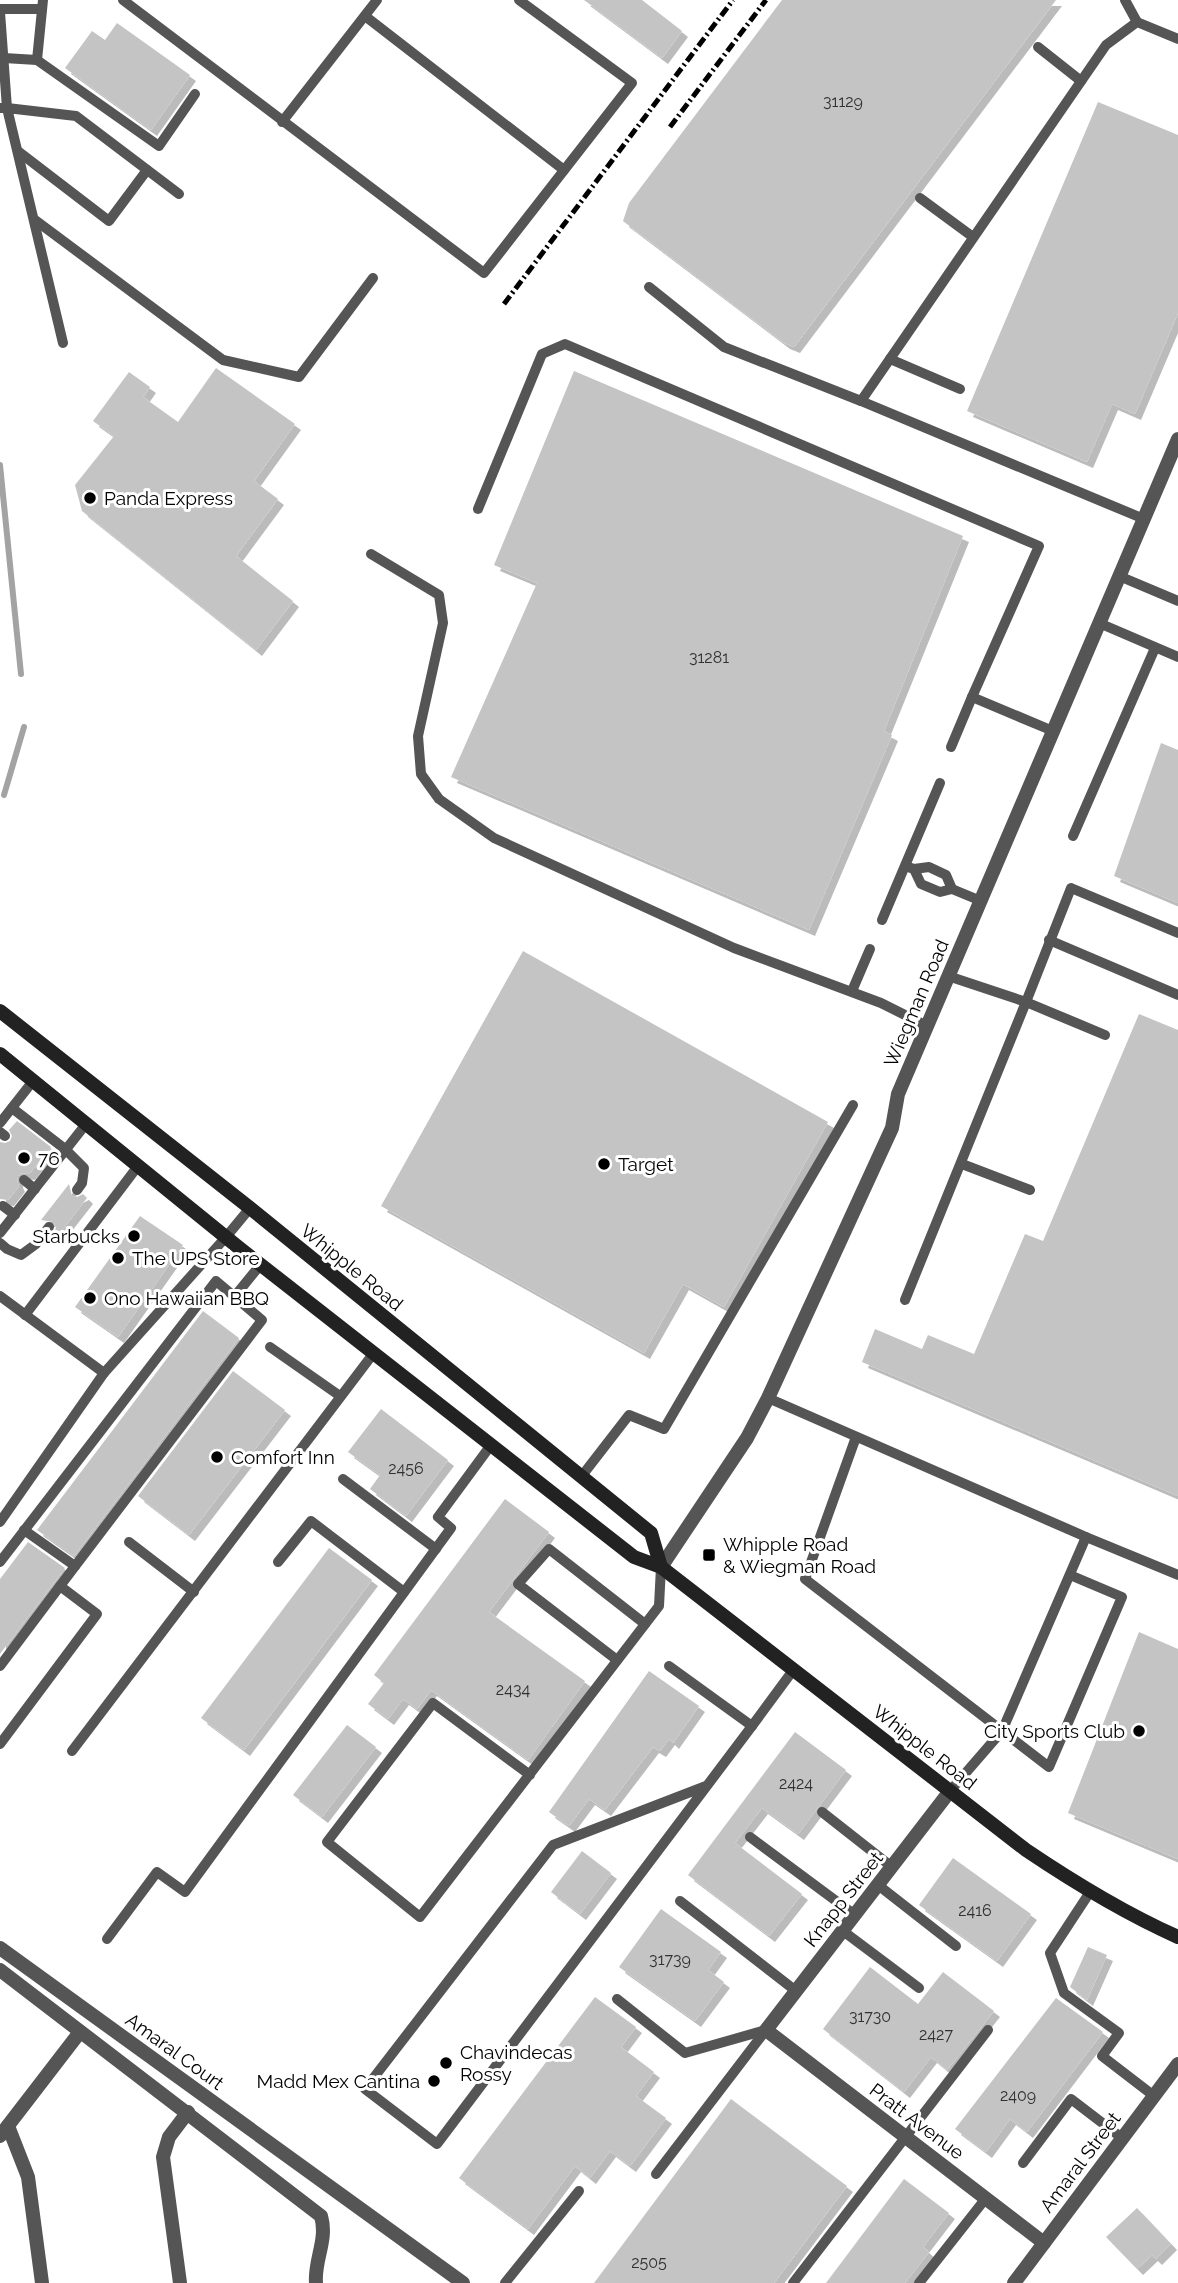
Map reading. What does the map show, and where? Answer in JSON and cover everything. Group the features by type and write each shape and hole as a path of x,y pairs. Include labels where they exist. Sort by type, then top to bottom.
{"main road":[{"name":"Whipple Road","path":"0,1011 250,1208 651,1533 661,1567"},
{"name":"Whipple Road","path":"0,1054 373,1354 634,1557 661,1567 1026,1850 1090,1892 1132,1916 1178,1937"}],"street":[{"name":"Wiegman Road","path":"661,1567 747,1438 768,1398 891,1128 898,1094 1178,439"},
{"name":"Knapp Street","path":"766,2030 950,1791"},
{"name":"Amaral Court","path":"0,1948 463,2283"},
{"path":"0,1970 321,2216 325,2227 316,2283"},
{"name":"Pratt Avenue","path":"766,2030 1044,2243"},
{"path":"42,2283 28,2177 4,2131 80,2032"},
{"name":"Amaral Street","path":"1014,2283 1154,2096 1173,2080 1178,2064"},
{"path":"180,2283 163,2157 169,2137 188,2112"}],"lane":[{"path":"123,0 484,273 632,83 519,0"},
{"path":"282,122 377,0"},
{"path":"1125,0 1137,22 1178,39"},
{"path":"37,60 43,4 0,10 4,108 19,152 64,343"},
{"path":"365,16 564,170"},
{"path":"861,401 1106,45 1137,22"},
{"path":"1038,47 1081,80"},
{"path":"4,58 37,60 159,146 195,94"},
{"path":"4,108 76,116 179,194"},
{"path":"19,152 108,221 147,170"},
{"path":"920,198 973,237"},
{"path":"35,220 223,360 299,377 373,278"},
{"path":"649,287 724,347 1144,519"},
{"path":"478,509 542,354 565,344 1039,546 951,747"},
{"path":"890,359 960,389"},
{"path":"371,554 439,595 443,623 418,736 421,774 439,799 494,838 734,948 881,1003 927,1026"},
{"path":"1119,576 1178,601"},
{"path":"1099,623 1178,657"},
{"path":"1073,836 1155,648"},
{"path":"972,697 1053,731"},
{"path":"882,920 909,867 940,783"},
{"path":"909,867 929,867 946,875 952,889"},
{"path":"909,867 920,884 940,892 952,889 981,901"},
{"path":"905,1300 1071,888 1178,933"},
{"path":"1049,940 1178,995"},
{"path":"852,992 870,949"},
{"path":"948,976 990,988 1105,1035"},
{"path":"0,1123 33,1081"},
{"path":"581,1477 629,1415 664,1429 853,1105"},
{"path":"12,1108 65,1149 84,1168 82,1183 77,1190"},
{"path":"0,1233 86,1124"},
{"path":"40,1161 50,1169"},
{"path":"962,1164 1030,1190"},
{"path":"24,1315 138,1166"},
{"path":"24,1180 35,1189"},
{"path":"3,1206 15,1215"},
{"path":"0,1522 104,1373 250,1208"},
{"path":"0,1243 21,1255 36,1244 49,1227"},
{"path":"235,1296 261,1264"},
{"path":"0,1562 216,1281 262,1320 0,1666"},
{"path":"0,1296 104,1373"},
{"path":"270,1347 340,1396"},
{"path":"72,1751 373,1354"},
{"path":"768,1398 1178,1575"},
{"path":"856,1437 805,1579 1049,1767 1122,1597 1070,1574"},
{"path":"107,1939 158,1872 185,1892 451,1528 438,1517 491,1445"},
{"path":"343,1479 436,1549"},
{"path":"278,1562 311,1521 404,1592"},
{"path":"24,1530 75,1566"},
{"path":"950,1791 1002,1731 1086,1537"},
{"path":"129,1542 194,1592"},
{"path":"617,1660 518,1584 549,1549 645,1624"},
{"path":"530,1774 433,1703 327,1842 420,1917 530,1774 617,1660 659,1606 661,1567"},
{"path":"0,1744 97,1614 60,1586"},
{"path":"669,1666 752,1726"},
{"path":"706,1786 553,1845 365,2090 437,2144 794,1669"},
{"path":"822,1812 869,1846 892,1867"},
{"path":"750,1837 855,1915"},
{"path":"878,1885 956,1946"},
{"path":"1090,1892 1050,1953 1064,1993 1119,2033 1102,2056 1154,2096"},
{"path":"680,1901 796,1991"},
{"path":"843,1931 919,1988"},
{"path":"617,1999 685,2053 766,2030"},
{"path":"656,2174 766,2030"},
{"path":"793,2283 988,2030"},
{"path":"1023,2163 1071,2099 1122,2138"},
{"path":"505,2283 579,2191"},
{"path":"919,2283 986,2198"}],"building":[{"path":"584,0 642,0 682,31 662,58"},
{"path":"782,0 1056,0 794,347 784,343 623,221 629,203"},
{"path":"117,23 190,75 151,130 65,68 92,31 105,40"},
{"path":"1098,102 1178,135 1178,313 1135,414 1112,404 1087,462 967,411"},
{"path":"216,368 295,424 254,481 278,499 236,556 293,601 256,650 82,511 75,485 114,436 93,421 129,372 150,387 143,397 178,422"},
{"path":"574,371 963,536 884,731 892,735 809,930 451,777 537,583 494,565"},
{"path":"1161,743 1178,750 1178,903 1114,876"},
{"name":"Target","path":"523,951 828,1122 724,1307 683,1284 644,1353 381,1206"},
{"path":"1139,1014 1178,1030 1178,1496 862,1362 875,1329 922,1349 928,1335 974,1354 1025,1234 1043,1241"},
{"path":"17,1121 51,1147 29,1174 22,1173 18,1176 19,1186 8,1200 0,1199 0,1142 10,1141 12,1136 9,1130"},
{"path":"69,1184 72,1196 83,1194 87,1198 59,1234 55,1231 54,1222 41,1220"},
{"path":"140,1216 183,1245 118,1337 75,1307"},
{"path":"203,1311 239,1338 74,1556 37,1530"},
{"name":"Comfort Inn","path":"233,1371 285,1410 189,1535 138,1496"},
{"path":"381,1409 448,1460 406,1516 370,1489 380,1475 348,1452"},
{"path":"505,1499 549,1532 489,1612 585,1681 528,1760 431,1690 417,1709 403,1699 388,1719 368,1704 384,1683 374,1675"},
{"path":"28,1542 65,1568 0,1654 0,1579"},
{"path":"329,1548 372,1580 244,1750 201,1718"},
{"name":"City Sports Club","path":"1139,1632 1178,1649 1178,1859 1068,1813"},
{"path":"649,1671 699,1706 673,1743 669,1739 660,1751 653,1747 605,1810 589,1799 569,1826 549,1812"},
{"path":"347,1725 376,1747 322,1817 293,1795"},
{"path":"795,1732 846,1770 798,1834 762,1808 735,1843 802,1894 769,1936 688,1875"},
{"path":"582,1851 611,1873 580,1914 551,1892"},
{"path":"953,1858 1031,1914 997,1961 919,1905"},
{"path":"661,1909 721,1952 708,1970 724,1982 695,2021 619,1967"},
{"path":"1088,1947 1107,1955 1087,2000 1070,1987"},
{"path":"870,1967 918,2004 943,1972 994,2011 947,2070 931,2057 904,2092 823,2029"},
{"path":"595,1997 636,2027 621,2047 654,2072 636,2096 666,2118 630,2166 610,2151 590,2178 575,2166 528,2229 459,2178"},
{"path":"1056,1998 1103,2032 1027,2132 1010,2119 986,2152 955,2129"},
{"path":"731,2099 847,2186 774,2283 594,2283"},
{"path":"904,2179 949,2213 923,2247 929,2252 905,2283 826,2283"},
{"path":"1137,2208 1171,2244 1156,2259 1152,2255 1137,2269 1106,2237"}],"waterway":[{"path":"0,465 21,674"},
{"path":"4,795 24,727"}],"railway":[{"path":"504,304 733,0"},
{"path":"670,127 766,0"}],"place":[{"name":"Panda Express","path":"90,498"},
{"name":"76","path":"24,1158"},
{"name":"Target","path":"604,1164"},
{"name":"Starbucks","path":"134,1236"},
{"name":"The UPS Store","path":"118,1258"},
{"name":"Ono Hawaiian BBQ","path":"90,1298"},
{"name":"Comfort Inn","path":"217,1457"},
{"name":"Whipple Road & Wiegman Road","path":"709,1555"},
{"name":"City Sports Club","path":"1139,1731"},
{"name":"Chavindecas Rossy","path":"446,2063"},
{"name":"Madd Mex Cantina","path":"434,2081"}]}
